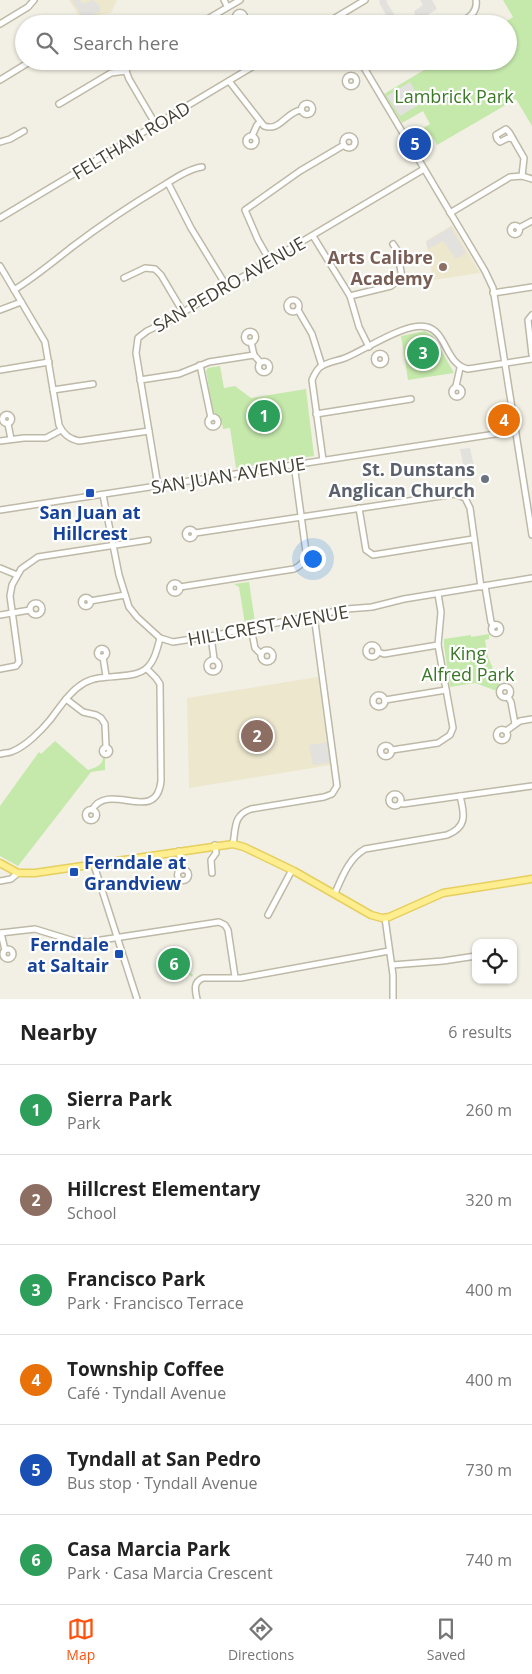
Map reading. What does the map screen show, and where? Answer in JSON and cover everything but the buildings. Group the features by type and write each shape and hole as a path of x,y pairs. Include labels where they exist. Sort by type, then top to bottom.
{"main road":[{"path":"0,863 18,873 35,873 215,845 233,844 244,847 292,870 371,915 385,918 396,915 446,892 532,879"}],"street":[{"path":"0,24 28,7 34,0"},
{"path":"224,0 237,13"},
{"path":"213,15 240,0"},
{"path":"344,15 365,0"},
{"path":"471,15 476,8 476,0"},
{"path":"0,80 16,70"},
{"name":"FELTHAM ROAD","path":"0,218 247,70"},
{"path":"59,104 111,73 126,71 129,80 156,125"},
{"path":"355,79 366,72 485,271 494,293 532,536"},
{"path":"229,81 260,122 268,128 276,127 290,114 302,110"},
{"path":"252,136 260,122"},
{"path":"0,142 24,131"},
{"path":"513,139 524,158 522,176"},
{"path":"270,261 258,240 245,210 300,171 344,145"},
{"path":"14,290 35,277 112,218 168,183 202,166"},
{"name":"SAN PEDRO AVENUE","path":"158,486 140,380 136,348 138,338 146,331 162,325 424,169"},
{"path":"450,213 510,177 522,176 532,180"},
{"path":"168,183 191,228 226,287"},
{"path":"519,228 532,220"},
{"path":"313,236 350,296 359,328 378,354"},
{"path":"350,296 391,286 402,277 397,250 393,244"},
{"path":"0,266 41,335 47,351 61,430 69,438 79,441 149,431"},
{"path":"124,278 145,268 155,269 161,274 183,312"},
{"path":"494,293 532,287"},
{"path":"0,310 21,302"},
{"path":"298,310 312,334 322,366"},
{"path":"532,315 528,320 532,355"},
{"path":"323,460 312,380 322,366 346,358 401,330 419,326 427,326 434,330 460,368 468,369 532,359"},
{"path":"251,342 254,355 260,362"},
{"path":"140,380 179,374 200,365 254,355"},
{"path":"0,370 49,362"},
{"path":"200,365 211,418"},
{"path":"456,386 460,368"},
{"path":"53,390 93,384"},
{"path":"316,414 411,399"},
{"path":"8,424 11,439"},
{"path":"0,441 46,438 61,430"},
{"name":"SAN JUAN AVENUE","path":"0,510 515,431"},
{"path":"180,587 294,569 300,566 306,558 306,552 294,464"},
{"path":"195,533 458,494 465,498 469,505 483,586 491,622 494,626"},
{"path":"0,754 12,751 26,743 82,684 94,678 139,674 152,663 160,638 129,607 113,545 104,495"},
{"path":"359,508 366,550 373,555 474,539"},
{"path":"0,669 16,666 20,662 10,596 21,569 38,557 148,540"},
{"path":"364,557 369,553"},
{"path":"0,568 17,575"},
{"name":"HILLCREST AVENUE","path":"160,638 173,642 314,615 372,607 404,599 532,578"},
{"path":"392,750 438,743 450,735 453,728 438,645 441,612 438,594"},
{"path":"90,601 125,595"},
{"path":"0,614 30,610"},
{"path":"233,844 238,817 244,811 324,797 332,794 338,786 314,615"},
{"path":"251,628 255,648 261,654"},
{"path":"210,636 214,659"},
{"path":"378,652 384,654 438,645"},
{"path":"103,657 106,676"},
{"path":"92,810 99,802 108,798 136,803 147,802 156,796 159,791 162,781 160,684 147,669"},
{"path":"385,700 446,690"},
{"path":"508,697 511,702 515,724"},
{"path":"66,699 83,712 96,714 101,718 105,724 106,747"},
{"path":"506,731 520,721 532,719"},
{"path":"400,803 532,786"},
{"path":"335,893 350,863 356,855 365,849 447,835 457,830 464,818 460,796"},
{"path":"212,873 211,860 216,853 215,845"},
{"path":"179,851 182,870"},
{"path":"94,865 137,999"},
{"path":"268,915 292,870"},
{"path":"0,881 11,879 18,873"},
{"path":"385,918 392,965 393,999"},
{"path":"5,950 1,933 31,928 79,942 92,942 221,923 228,930 235,977"},
{"path":"197,999 195,985 201,978 256,975 389,951"},
{"path":"392,965 472,957"}],"shaded area":[{"path":"69,0 117,0 111,13 78,15"},
{"path":"72,0 80,0 83,4 93,0 99,5 100,11 95,14 93,11 92,15 81,15"},
{"path":"380,0 388,0 386,1 394,15 386,15 379,2"},
{"path":"420,0 432,0 437,9 428,15 413,15 414,11 423,5"},
{"path":"410,82 422,103 400,116 387,96"},
{"path":"452,225 480,273 433,280 426,241"},
{"path":"451,227 466,253 456,259 443,241 428,249 426,242"},
{"path":"470,448 476,475 474,478 466,479 460,449"},
{"path":"318,677 331,765 189,788 187,698"},
{"path":"327,742 330,763 313,765 309,745"}],"green space":[{"name":"Lambrick Park","path":"503,0 532,0 532,126 516,99 437,145 432,136 416,145 410,136 430,124 423,111 402,123 384,94 424,70 517,70 517,15 512,15"},
{"path":"425,331 433,336 454,373 408,380 401,336"},
{"path":"220,366 224,388 235,386 251,398 306,389 314,456 236,468 230,428 223,429 221,418 213,412 206,371 208,368"},
{"path":"249,582 255,622 245,624 239,587 234,584"},
{"name":"King Alfred Park","path":"489,634 489,639 485,640 488,657 500,685 497,691 475,683 450,687 444,639"},
{"path":"55,741 88,770 98,766 102,762 103,756 105,757 105,770 91,772 18,866 0,856 0,806 39,752 41,754"},
{"path":"185,953 187,970 193,975 192,977 185,971 164,974 161,957"}],"place":[{"name":"Tyndall at San Pedro","path":"415,144"},
{"name":"Arts Calibre Academy","path":"443,267"},
{"name":"Francisco Park","path":"423,353"},
{"name":"Sierra Park","path":"264,416"},
{"name":"Township Coffee","path":"504,420"},
{"name":"St. Dunstans Anglican Church","path":"485,479"},
{"name":"San Juan at Hillcrest","path":"90,493"},
{"name":"Hillcrest Elementary","path":"257,736"},
{"name":"Ferndale at Grandview","path":"74,872"},
{"name":"Ferndale at Saltair","path":"119,954"},
{"name":"Casa Marcia Park","path":"174,964"}]}
